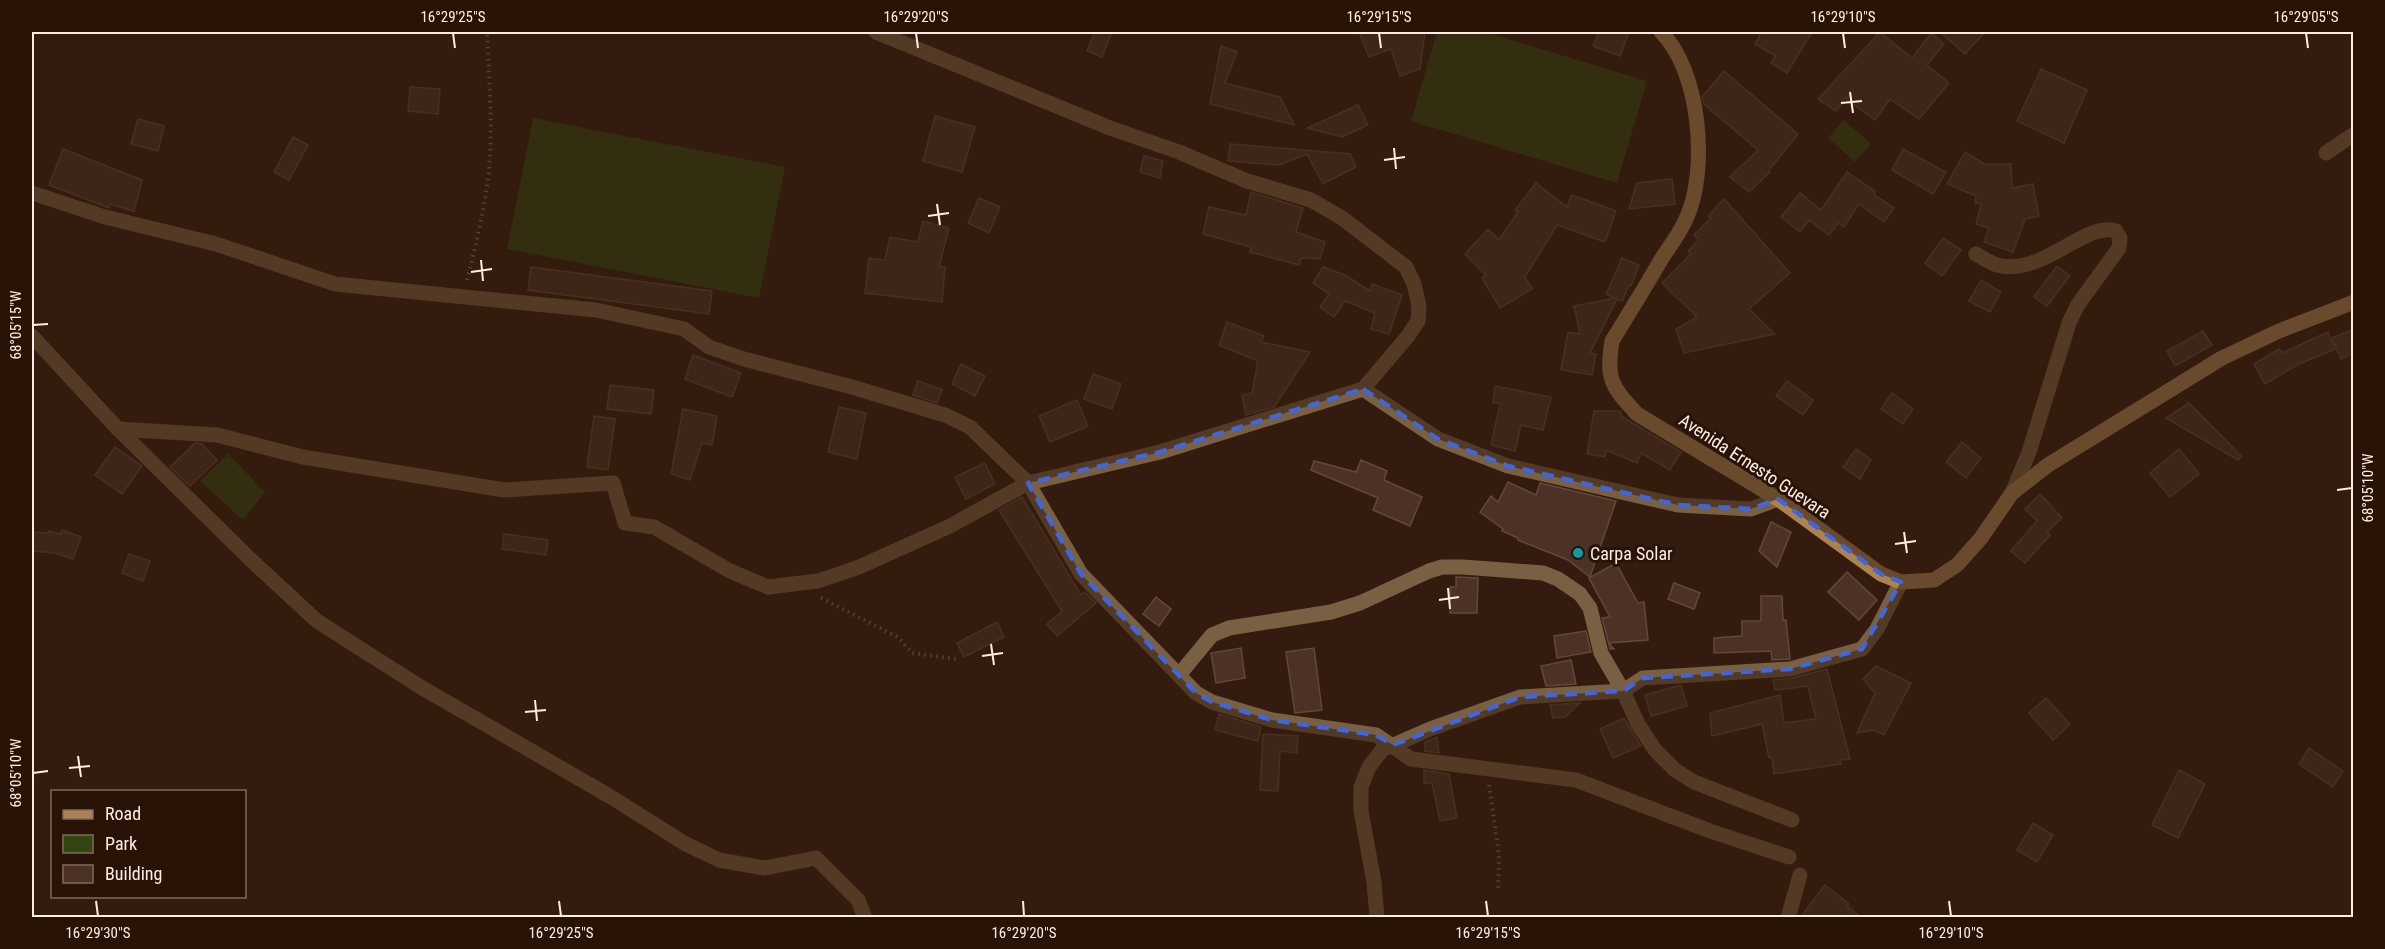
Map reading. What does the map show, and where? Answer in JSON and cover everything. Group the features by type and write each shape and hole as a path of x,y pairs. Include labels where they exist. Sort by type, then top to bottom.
{"main road":[{"name":"Avenida Ernesto Guevara","path":"1661,32 1668,38 1686,70 1694,101 1699,144 1694,190 1687,218 1612,341 1609,361 1610,380 1621,397 1637,414 1778,499 1881,574 1901,582 1934,580 1957,565 1981,538 2012,493 2048,465 2222,358 2278,331 2354,302"}],"street":[{"path":"118,429 217,435 303,458 504,490 613,483 625,523 654,527 730,571 768,587 818,581 859,567 950,526 1028,483 1160,452 1363,389 1418,321 1419,306 1414,284 1406,267 1342,218 1311,200 1247,181 1179,152 1110,128 876,32"},
{"path":"2326,153 2354,134"},
{"path":"32,193 105,217 216,244 335,284 596,310 684,328 709,347 744,359 852,387 945,415 970,427 1028,483 1081,574 1196,693 1212,702 1272,720 1376,735 1410,759 1576,780 1710,831 1789,857"},
{"path":"1976,254 1996,265 2015,267 2044,259 2103,230 2116,231 2120,238 2119,248 2077,306 2069,323 2029,452 2012,493"},
{"path":"32,336 118,429 251,560 317,621 419,686 701,852 719,860 765,868 816,858 858,900 865,918"},
{"path":"1363,389 1438,440 1508,466 1678,505 1751,509 1778,499"},
{"path":"1179,675 1212,635 1229,628 1331,612 1360,603 1442,567 1542,573 1558,579 1580,594 1590,609 1601,652 1638,724 1655,750 1675,770 1694,782 1792,820"},
{"path":"1377,918 1374,882 1361,811 1361,787 1368,767 1382,750 1430,729 1520,697 1623,691 1642,678 1790,669 1862,649 1877,629 1901,582"},
{"path":"1788,918 1800,875"}],"path":[{"path":"463,297 483,211 489,171 491,126 487,32"},
{"path":"817,596 898,638 912,653 957,659"},
{"path":"1486,770 1499,855 1498,892"}],"highlighted area":[{"path":"1363,389 1438,439 1508,466 1678,505 1751,509 1778,499 1881,574 1901,582 1862,649 1790,669 1643,678 1623,691 1520,697 1393,745 1376,735 1272,720 1212,702 1196,693 1081,574 1028,483 1160,452"}],"green space":[{"path":"1437,32 1485,32 1647,81 1617,183 1411,121"},
{"path":"533,118 785,167 759,298 507,249"},
{"path":"1844,120 1871,144 1855,162 1828,138"},
{"path":"228,454 265,492 243,520 200,481"}],"building":[{"path":"1095,32 1112,32 1102,57 1087,51"},
{"path":"1359,32 1425,32 1420,69 1400,76 1391,49 1369,57"},
{"path":"1599,32 1629,32 1620,56 1593,46"},
{"path":"1762,32 1812,32 1787,73 1771,63 1776,56 1755,44"},
{"path":"1880,32 1912,58 1931,33 1944,44 1927,65 1949,83 1919,119 1890,99 1875,120 1845,98 1836,111 1818,99"},
{"path":"1940,32 1985,32 1965,54"},
{"path":"1221,46 1237,52 1225,83 1280,97 1294,125 1210,104"},
{"path":"2041,69 2087,90 2064,143 2017,121"},
{"path":"1724,71 1798,134 1769,170 1770,172 1749,192 1730,177 1758,150 1704,104 1702,97"},
{"path":"410,87 440,89 438,114 408,111"},
{"path":"1358,105 1368,125 1342,137 1307,128"},
{"path":"935,116 975,127 962,172 923,161"},
{"path":"138,119 164,126 158,151 131,144"},
{"path":"293,137 308,145 289,180 274,172"},
{"path":"1230,144 1350,154 1356,167 1323,184 1307,154 1279,165 1228,161"},
{"path":"63,149 142,180 134,211 110,204 109,208 49,185"},
{"path":"1903,149 1946,172 1933,194 1892,170"},
{"path":"1965,152 1984,164 2011,164 2012,188 2033,184 2039,216 2025,219 2013,252 1984,242 1989,228 1976,224 1981,204 1975,203 1976,196 1947,184"},
{"path":"1144,156 1163,161 1160,178 1140,172"},
{"path":"1847,172 1875,191 1874,195 1894,208 1884,222 1859,204 1844,227 1838,223 1829,235 1809,220 1800,232 1781,217 1800,193 1821,210"},
{"path":"1672,179 1675,204 1629,209 1637,183"},
{"path":"1536,183 1567,207 1572,195 1616,211 1605,242 1557,225 1525,277 1532,289 1500,308 1482,278 1486,275 1465,254 1488,229 1499,240 1518,212 1515,210"},
{"path":"1251,192 1303,208 1296,232 1325,242 1320,259 1301,258 1299,265 1250,252 1251,247 1203,234 1209,207 1246,215"},
{"path":"979,198 1000,207 989,233 968,223"},
{"path":"1724,199 1790,273 1749,309 1775,334 1684,353 1676,329 1697,317 1662,283 1691,254 1688,251 1699,240 1694,235 1711,218 1708,216"},
{"path":"923,221 949,228 939,267 945,267 942,302 865,293 869,258 885,260 890,237 918,242"},
{"path":"1943,238 1961,250 1942,276 1925,263"},
{"path":"1622,258 1639,265 1631,286 1629,285 1622,301 1617,299 1590,353 1596,354 1592,375 1561,370 1568,332 1580,334 1574,306 1615,298 1606,294"},
{"path":"2057,266 2070,276 2047,306 2034,297"},
{"path":"531,267 712,291 709,314 528,290"},
{"path":"1323,267 1345,275 1370,291 1372,284 1402,295 1389,334 1371,329 1375,313 1345,301 1334,317 1320,307 1329,294 1313,283"},
{"path":"1981,280 2001,292 1990,312 1969,301"},
{"path":"1227,322 1264,336 1261,342 1310,352 1274,407 1246,415 1242,395 1252,393 1258,361 1219,345"},
{"path":"2354,329 2354,353 2341,359 2332,338"},
{"path":"2203,331 2212,345 2175,366 2167,351"},
{"path":"2328,332 2335,349 2297,365 2265,384 2254,364 2279,349 2282,353"},
{"path":"693,355 741,373 732,397 685,379"},
{"path":"961,364 985,376 975,396 952,384"},
{"path":"1093,374 1121,384 1112,409 1084,399"},
{"path":"918,381 942,390 937,403 913,395"},
{"path":"1787,381 1813,400 1803,415 1776,396"},
{"path":"610,385 654,390 651,414 607,409"},
{"path":"1495,386 1551,397 1543,430 1521,425 1515,451 1491,445 1500,404 1493,402"},
{"path":"1892,393 1913,409 1903,424 1881,409"},
{"path":"1077,400 1088,426 1050,442 1039,416"},
{"path":"2189,403 2241,456 2238,460 2166,418"},
{"path":"839,407 866,413 857,459 828,452"},
{"path":"683,409 717,416 712,445 702,443 690,480 671,474"},
{"path":"1594,411 1621,411 1621,416 1681,452 1670,470 1641,453 1637,463 1606,450 1605,457 1587,454"},
{"path":"594,416 615,419 608,470 587,467"},
{"path":"1962,442 1981,458 1966,478 1946,462"},
{"path":"195,443 202,444 217,460 190,486 170,467"},
{"path":"115,447 142,466 122,494 95,475"},
{"path":"1856,449 1871,460 1860,479 1843,467"},
{"path":"2179,449 2199,474 2170,497 2150,473"},
{"path":"1361,460 1387,471 1384,480 1422,497 1410,526 1373,510 1378,498 1311,470 1314,461 1356,472"},
{"path":"985,463 995,484 966,499 955,477"},
{"path":"1508,482 1536,495 1540,483 1616,501 1590,577 1568,560 1518,540 1502,531 1503,529 1480,512 1491,496 1498,502"},
{"path":"2040,494 2062,518 2047,532 2050,535 2025,563 2011,551 2037,521 2025,509"},
{"path":"1022,497 1081,595 1085,592 1096,603 1057,636 1047,624 1062,611 999,510"},
{"path":"1771,522 1791,532 1777,567 1759,551"},
{"path":"62,530 81,537 73,559 55,553 32,551 32,532 49,533 49,531 61,534"},
{"path":"504,534 548,540 546,555 502,549"},
{"path":"129,554 150,561 143,581 122,573"},
{"path":"1616,563 1638,603 1644,602 1648,640 1609,643 1614,649 1610,649 1602,618 1610,617 1589,578"},
{"path":"1847,572 1877,600 1859,620 1828,592"},
{"path":"1456,577 1478,578 1477,613 1450,613 1450,587 1456,587"},
{"path":"1674,583 1700,593 1694,609 1668,599"},
{"path":"1761,596 1782,596 1783,620 1786,620 1790,659 1772,660 1771,651 1714,653 1714,638 1742,636 1742,621 1761,621"},
{"path":"1156,597 1171,609 1159,626 1143,614"},
{"path":"997,622 1004,637 964,657 957,643"},
{"path":"1586,631 1591,652 1557,658 1554,636"},
{"path":"1241,648 1245,678 1216,683 1211,653"},
{"path":"1314,648 1322,710 1295,713 1286,652"},
{"path":"1571,660 1576,684 1546,686 1541,666"},
{"path":"1876,666 1911,683 1884,735 1873,730 1857,733 1875,693 1863,679"},
{"path":"1827,669 1850,759 1840,760 1841,764 1774,774 1762,724 1712,736 1710,713 1780,695 1784,723 1816,719 1808,686 1775,690 1773,680 1792,678"},
{"path":"1681,685 1687,706 1651,716 1645,695"},
{"path":"2046,698 2070,724 2053,740 2029,713"},
{"path":"1580,703 1565,717 1553,718 1550,705"},
{"path":"1219,714 1261,727 1258,741 1215,730"},
{"path":"1624,718 1641,746 1613,758 1600,729"},
{"path":"1263,734 1298,736 1297,753 1280,751 1278,791 1260,790"},
{"path":"1437,737 1439,753 1425,751 1425,742"},
{"path":"2309,748 2343,771 2333,787 2299,764"},
{"path":"1424,770 1449,774 1457,818 1440,821 1432,783 1424,783"},
{"path":"2179,770 2205,784 2178,838 2152,825"},
{"path":"2033,823 2053,835 2037,862 2017,850"},
{"path":"1825,885 1849,904 1847,906 1862,918 1800,918"}],"place":[{"name":"Carpa Solar","path":"1578,553"}]}
